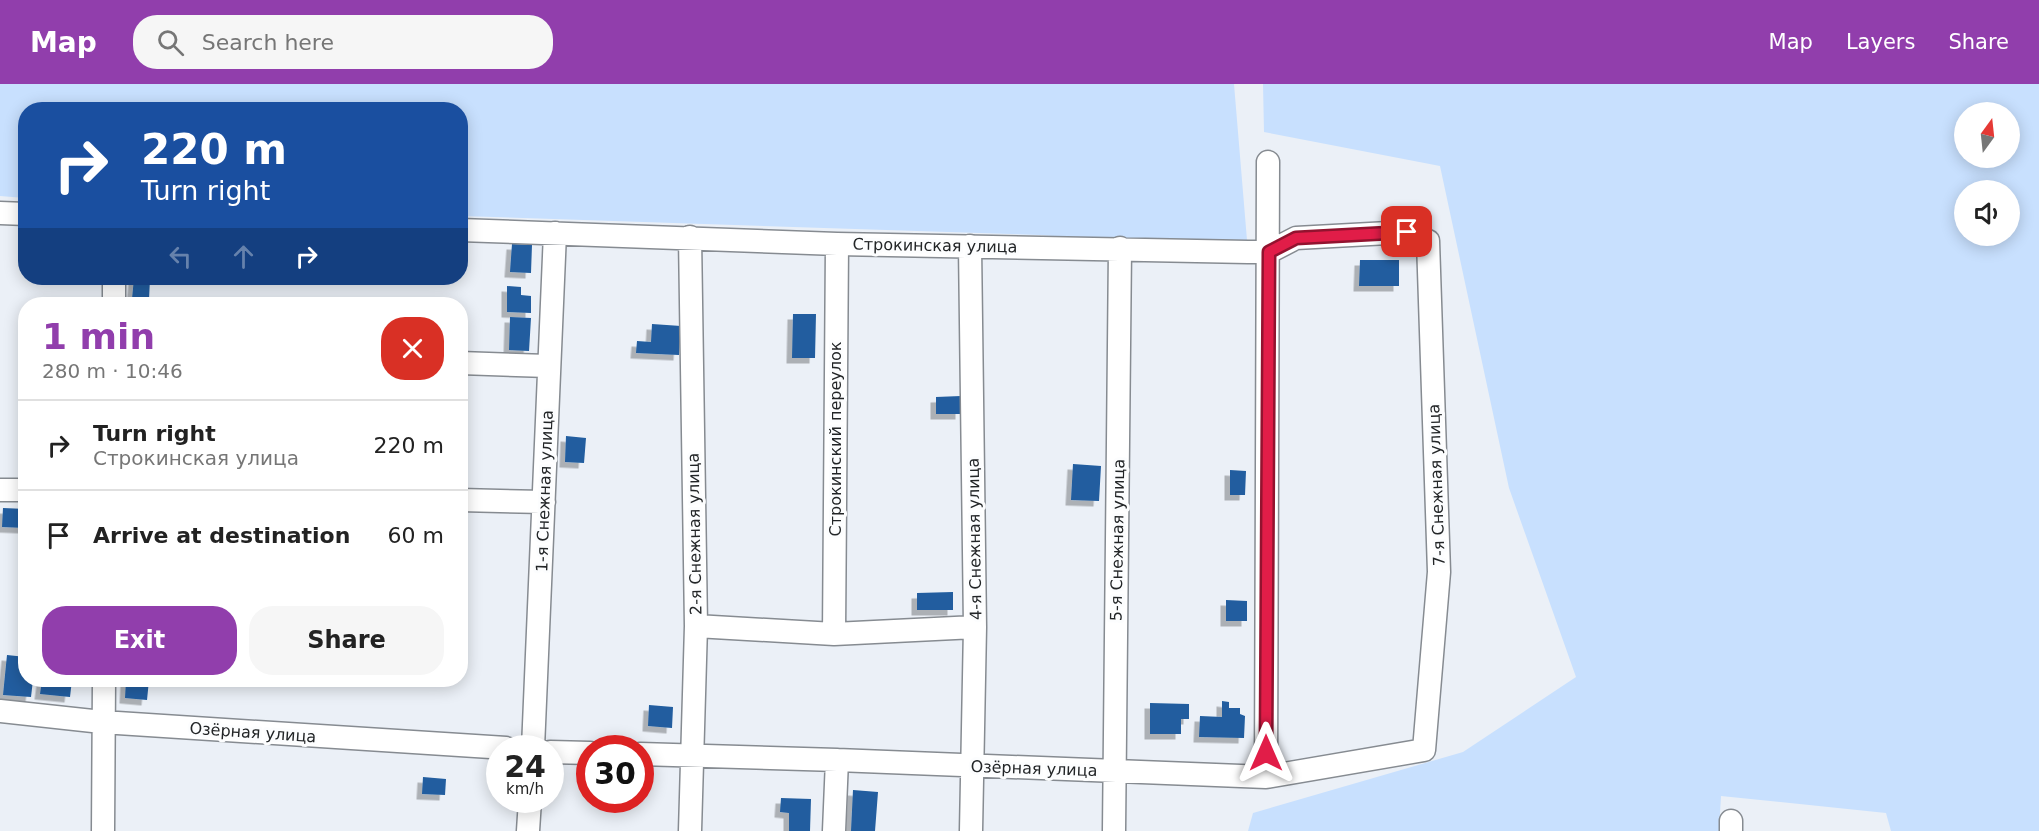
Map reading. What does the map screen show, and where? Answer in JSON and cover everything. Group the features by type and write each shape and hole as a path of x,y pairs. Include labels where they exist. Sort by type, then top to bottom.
{"street":[{"path":"1266,777 1268,162"},
{"path":"0,213 18,214"},
{"name":"Строкинская улица","path":"468,230 837,243 1269,252 1296,238 1407,232"},
{"name":"1-я Снежная улица","path":"534,735 555,232"},
{"name":"7-я Снежная улица","path":"1407,232 1428,242 1439,572 1424,750"},
{"name":"2-я Снежная улица","path":"690,237 696,626 690,831"},
{"name":"Строкинский переулок","path":"834,634 837,243"},
{"name":"4-я Снежная улица","path":"970,246 975,627 971,831"},
{"name":"5-я Снежная улица","path":"1114,831 1120,248"},
{"path":"468,363 548,366"},
{"path":"0,490 18,490"},
{"path":"468,500 544,502"},
{"path":"696,626 834,634 975,627"},
{"path":"103,831 104,687"},
{"name":"Озёрная улица","path":"0,711 102,722 486,747"},
{"name":"Озёрная улица","path":"654,755 1266,777 1424,750"},
{"path":"834,831 837,760"},
{"path":"528,831 529,813"}],"shaded area":[{"path":"0,84 1234,84 1248,252 1040,235 468,216 468,102 18,102 18,197 0,196"},
{"path":"1263,84 2039,84 2039,831 1891,831 1886,813 1721,796 1719,831 1248,831 1253,813 1463,752 1576,677 1509,488 1440,166 1264,132"}],"building":[{"path":"512,244 532,245 531,273 510,272"},
{"path":"1360,260 1399,260 1399,286 1359,286"},
{"path":"133,285 150,285 149,297 132,297"},
{"path":"507,286 521,287 521,295 531,296 531,313 507,312"},
{"path":"793,314 816,314 815,358 792,358"},
{"path":"510,317 531,318 529,351 509,350"},
{"path":"652,324 681,326 679,355 636,353 637,341 651,342"},
{"path":"961,396 961,414 936,414 936,397"},
{"path":"566,436 586,438 584,463 565,462"},
{"path":"1073,464 1101,466 1099,501 1071,500"},
{"path":"1230,470 1246,471 1245,495 1230,495"},
{"path":"3,508 18,509 18,528 2,527"},
{"path":"953,592 953,610 917,610 917,593"},
{"path":"1226,600 1247,601 1247,621 1226,621"},
{"path":"7,655 18,656 18,687 32,687 31,697 3,695"},
{"path":"41,687 71,687 70,697 40,694"},
{"path":"126,687 148,687 147,700 125,698"},
{"path":"1222,701 1229,702 1229,708 1240,708 1240,714 1245,716 1244,738 1199,737 1200,716 1222,717"},
{"path":"1150,703 1189,704 1189,719 1181,719 1181,734 1150,734"},
{"path":"649,705 673,707 672,728 648,726"},
{"path":"423,777 446,779 445,795 422,794"},
{"path":"853,790 878,792 875,831 851,831"},
{"path":"781,798 811,799 810,831 789,831 789,813 780,812"}],"route":[{"path":"1266,753 1269,252 1296,238 1407,232"}]}
